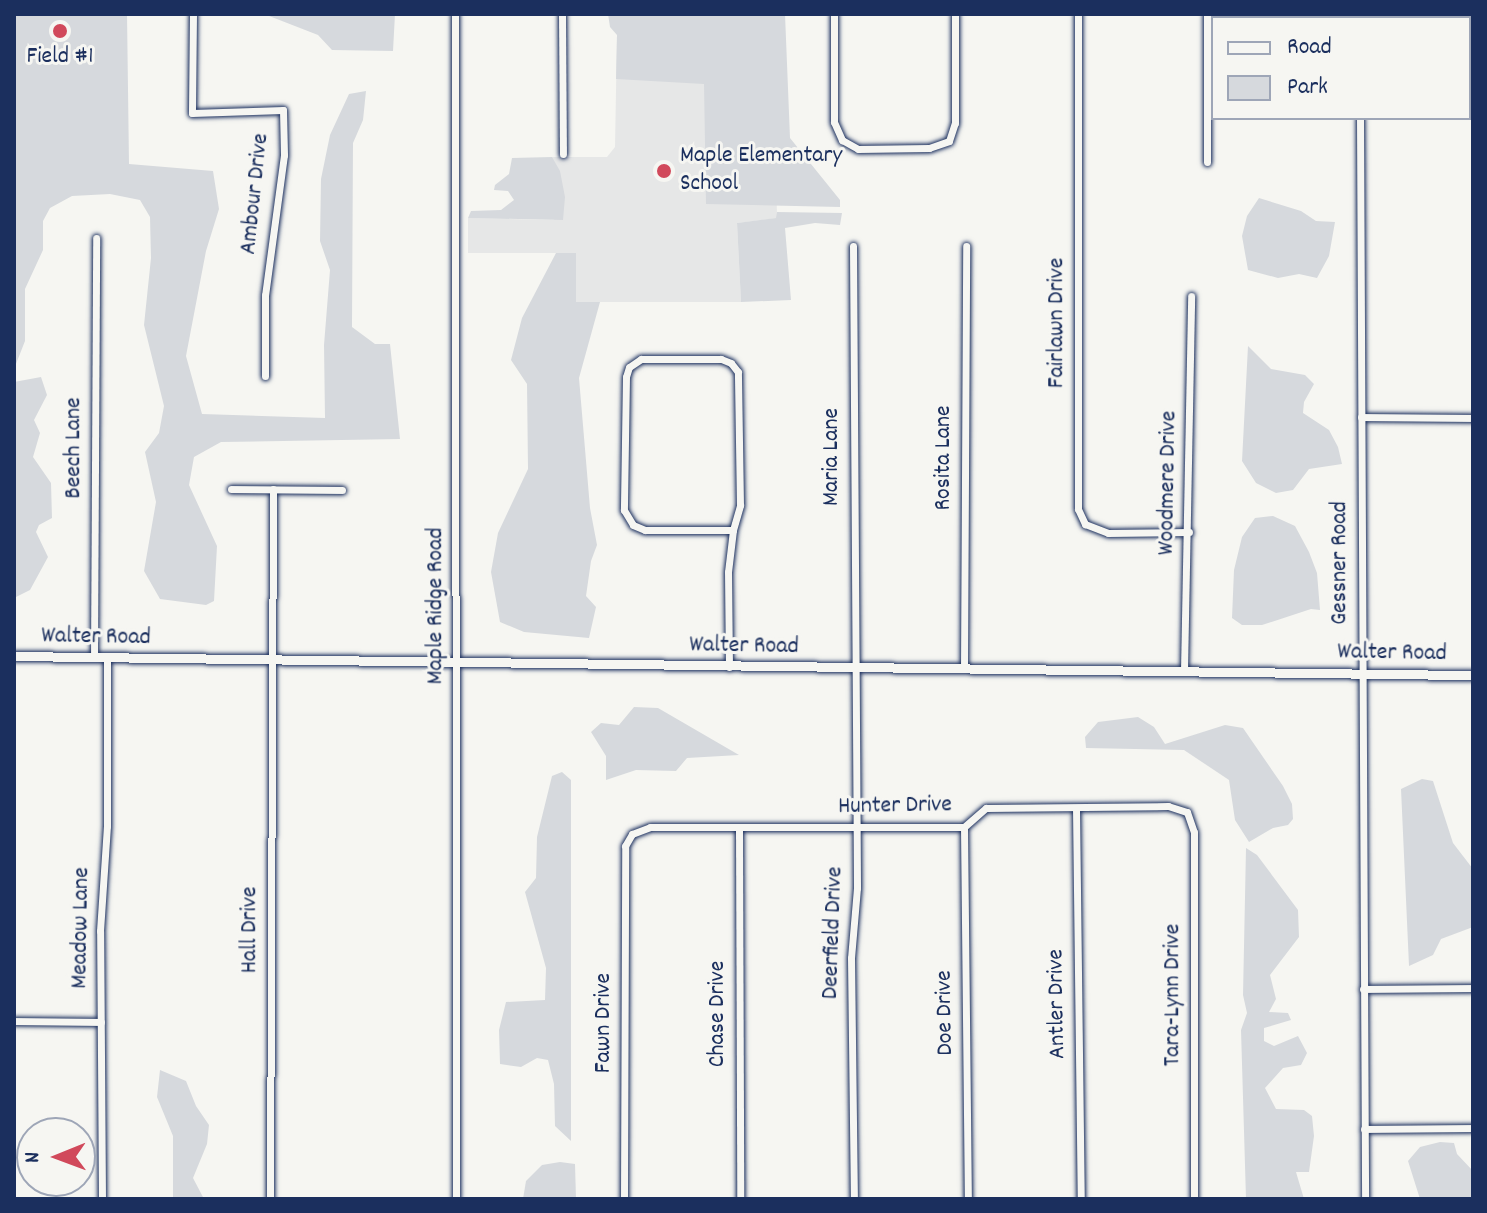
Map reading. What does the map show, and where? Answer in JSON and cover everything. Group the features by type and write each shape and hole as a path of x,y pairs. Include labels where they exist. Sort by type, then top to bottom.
{"street":[{"name":"Ambour Drive","path":"193,14 192,113 283,110 284,155 265,295 265,376"},
{"name":"Maple Ridge Road","path":"455,14 456,1199"},
{"path":"562,14 563,154"},
{"path":"834,14 834,122 842,140 858,149 929,148 949,141 955,123 955,14"},
{"name":"Fairlawn Drive","path":"1078,14 1078,509 1085,524 1108,533 1189,532"},
{"path":"1207,14 1207,162"},
{"name":"Gessner Road","path":"1360,120 1365,1199"},
{"name":"Beech Lane","path":"94,658 96,238"},
{"name":"Maria Lane","path":"853,246 853,668"},
{"name":"Rosita Lane","path":"964,669 966,246"},
{"name":"Woodmere Drive","path":"1184,671 1189,532 1191,296"},
{"path":"729,667 728,572 733,530 740,505 738,372 731,363 721,359 641,359 629,367 626,377 624,510 633,525 645,530 733,530"},
{"path":"1361,417 1473,418"},
{"path":"231,489 342,490"},
{"name":"Hall Drive","path":"270,1199 273,489"},
{"name":"Walter Road","path":"14,656 1473,675"},
{"name":"Meadow Lane","path":"102,1199 101,877 107,826 107,658"},
{"name":"Deerfield Drive","path":"853,668 857,888 851,958 854,1199"},
{"name":"Hunter Drive","path":"625,846 632,834 650,827 964,827 986,808 1168,806"},
{"name":"Tara-Lynn Drive","path":"1168,806 1187,812 1194,832 1194,1199"},
{"name":"Antler Drive","path":"1076,808 1081,1199"},
{"name":"Doe Drive","path":"964,827 968,1199"},
{"name":"Chase Drive","path":"739,829 740,1199"},
{"name":"Fawn Drive","path":"624,1199 625,846"},
{"path":"1363,989 1473,988"},
{"path":"14,1021 101,1022"},
{"path":"1364,1129 1473,1128"}],"shaded area":[{"name":"Maple Elementary School","path":"617,35 774,38 777,218 737,223 741,302 576,302 576,253 468,253 468,218 554,220 552,157 607,157 615,147"}],"green space":[{"path":"14,14 127,14 129,164 213,171 219,209 206,251 186,356 202,414 325,418 324,345 330,270 320,241 321,179 330,135 349,94 366,91 363,120 353,143 352,327 375,344 390,344 400,439 221,442 194,457 189,485 217,546 214,601 206,605 160,599 144,571 156,502 145,452 159,433 164,406 144,325 151,258 150,217 140,200 110,194 72,196 50,208 43,221 43,250 25,289 25,341 14,369"},
{"path":"264,14 395,14 393,51 332,50 318,35"},
{"path":"608,14 785,14 790,138 840,200 840,207 706,204 704,84 616,79 617,35 610,27"},
{"path":"552,157 560,171 565,197 563,220 468,218 471,211 501,210 514,200 508,191 494,190 495,185 509,174 512,158"},
{"path":"1259,198 1301,211 1316,221 1335,222 1329,256 1317,278 1299,274 1278,278 1248,270 1242,236 1247,216"},
{"path":"777,212 842,213 840,225 815,223 785,228 791,300 741,302 737,223 776,218"},
{"path":"556,253 576,253 576,302 600,302 579,378 590,508 597,545 591,561 586,596 596,607 589,638 524,632 500,622 491,572 498,533 528,469 527,384 511,360 522,318"},
{"path":"1248,346 1271,369 1305,375 1314,384 1304,402 1303,413 1329,430 1338,447 1342,464 1309,469 1293,490 1276,493 1256,483 1242,461"},
{"path":"41,377 47,395 34,420 40,433 33,457 51,483 52,518 39,525 36,532 48,557 30,590 14,598 14,382"},
{"path":"1273,516 1295,526 1309,552 1317,573 1320,610 1311,609 1262,625 1242,625 1232,618 1234,570 1242,537 1255,518"},
{"path":"634,707 658,708 739,755 687,758 676,771 636,770 606,780 606,756 591,732 601,723 619,725"},
{"path":"1138,717 1154,727 1165,744 1225,725 1243,728 1283,786 1292,804 1293,819 1288,825 1273,828 1249,842 1235,820 1229,780 1184,750 1086,748 1085,737 1098,722"},
{"path":"562,772 571,780 571,1141 555,1126 554,1084 548,1060 537,1058 521,1067 500,1064 499,1030 506,1002 545,1000 546,968 525,892 536,878 537,837 552,776"},
{"path":"1422,779 1433,781 1453,843 1473,869 1473,927 1441,939 1433,955 1409,966 1401,789"},
{"path":"1246,848 1257,855 1298,910 1299,937 1270,975 1276,999 1269,1012 1288,1013 1291,1020 1264,1028 1264,1041 1274,1046 1298,1036 1307,1053 1301,1065 1283,1068 1265,1088 1276,1109 1304,1110 1312,1116 1314,1136 1309,1172 1296,1172 1304,1199 1246,1199 1241,1030 1247,1013 1243,995"},
{"path":"160,1070 186,1081 196,1106 209,1125 207,1144 193,1178 204,1199 173,1199 173,1136 157,1097"},
{"path":"1440,1142 1454,1143 1457,1154 1473,1171 1473,1199 1420,1199 1408,1161 1420,1147"},
{"path":"560,1162 575,1164 576,1199 523,1199 526,1181 542,1165"}],"place":[{"name":"Field #1","path":"60,31"},
{"name":"Maple Elementary School","path":"664,171"}]}
